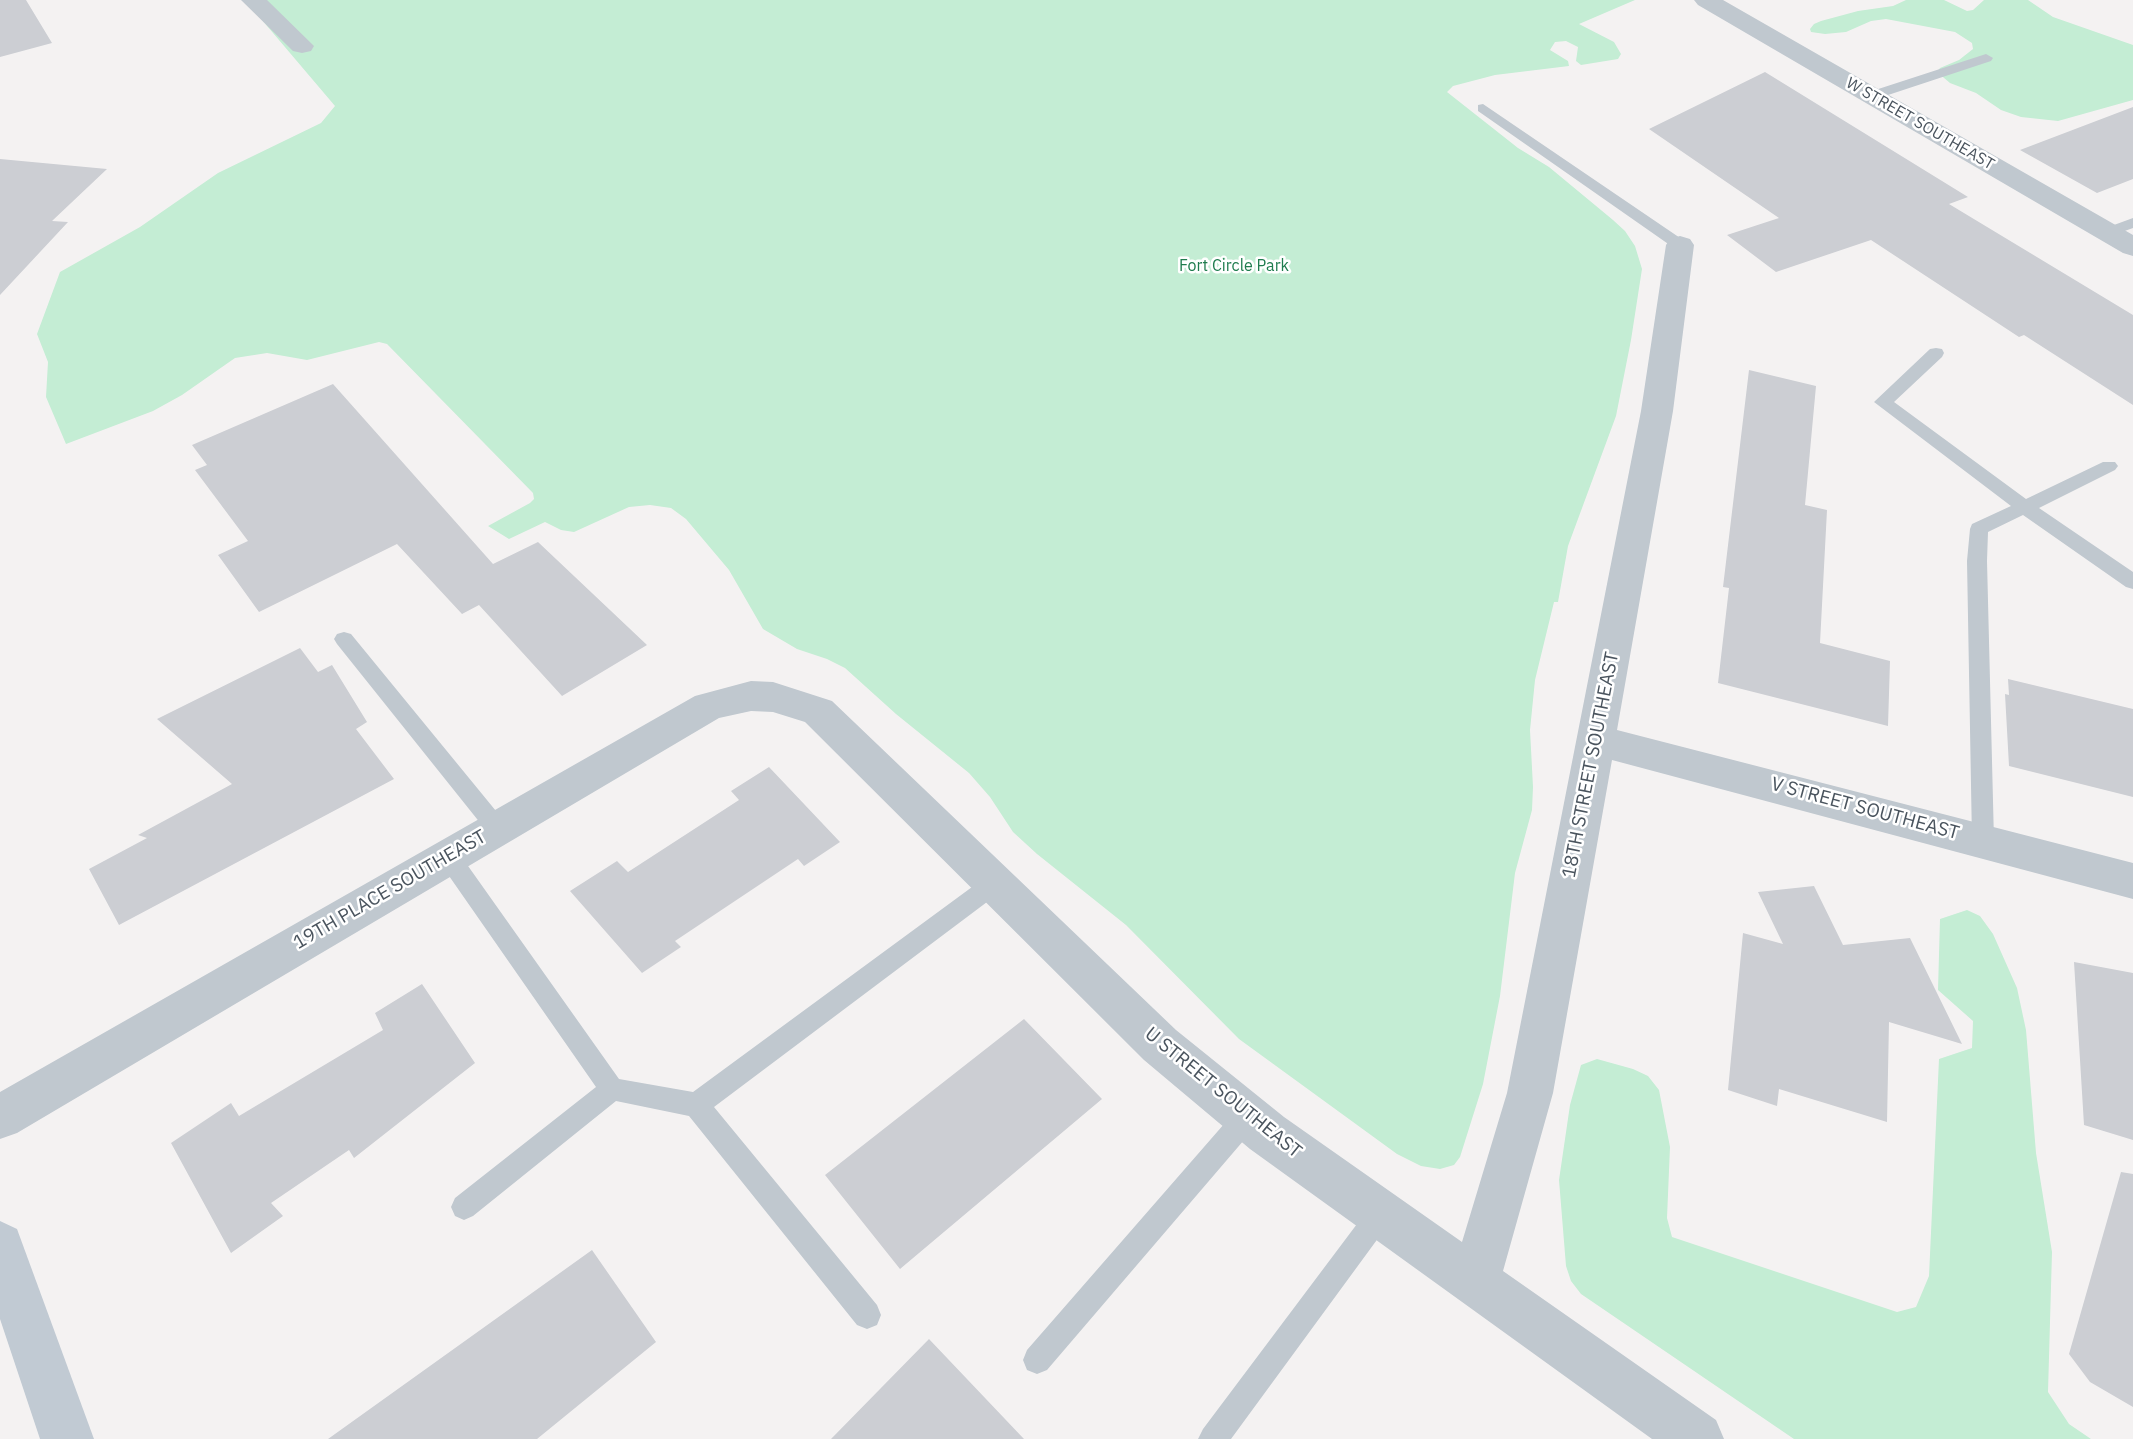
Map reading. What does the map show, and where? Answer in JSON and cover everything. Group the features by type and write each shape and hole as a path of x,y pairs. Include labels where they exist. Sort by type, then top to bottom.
{"main road":[{"path":"0,1246 67,1439"}],"street":[{"path":"253,0 302,46"},
{"name":"W STREET SOUTHEAST","path":"1706,0 2133,247"},
{"name":"18TH STREET SOUTHEAST","path":"1475,1280 1530,1093 1657,411 1680,245"},
{"name":"19TH PLACE SOUTHEAST","path":"0,1117 709,706 751,696 790,700"},
{"name":"U STREET SOUTHEAST","path":"790,700 818,711 1160,1045 1247,1117 1697,1439"},
{"name":"V STREET SOUTHEAST","path":"1595,740 2133,881"}],"lane":[{"path":"1871,96 1986,58"},
{"path":"1483,108 1680,245"},
{"path":"2108,232 2133,223"},
{"path":"1936,352 1883,402 2026,508 2133,582"},
{"path":"1983,841 1976,561 1979,529 2109,466"},
{"path":"344,639 497,828"},
{"path":"448,856 612,1089 696,1105 867,1315"},
{"path":"696,1105 995,883"},
{"path":"464,1207 612,1089"},
{"path":"1037,1360 1247,1117"},
{"path":"1213,1439 1381,1213"}],"green space":[{"name":"Fort Circle Park","path":"245,0 1635,0 1579,24 1614,42 1621,54 1618,59 1581,65 1576,61 1578,47 1566,41 1555,42 1550,50 1568,61 1569,66 1495,75 1453,86 1447,92 1518,148 1549,167 1613,220 1635,246 1642,269 1616,416 1568,546 1558,602 1554,602 1535,680 1530,730 1532,810 1515,873 1500,996 1483,1084 1460,1157 1454,1165 1440,1169 1421,1166 1397,1154 1239,1039 1126,925 1013,832 990,797 969,773 896,714 845,668 797,649 763,629 729,570 686,519 671,508 650,505 629,507 574,532 561,530 545,522 509,539 488,526 530,503 534,499 533,493 387,344 379,342 307,360 267,353 235,358 182,395 153,411 66,444 46,397 48,362 37,334 60,272 140,227 218,173 321,123 335,106"},
{"path":"1906,0 1944,0 1967,11 1973,10 1984,0 2028,0 2053,17 2133,45 2133,100 2058,121 2021,117 2001,110 1976,93 1950,83 1937,72 1973,49 1972,43 1955,32 1886,19 1871,21 1846,32 1825,34 1811,32 1810,29 1821,21 1858,11 1893,6"},
{"path":"1967,910 1980,916 1993,934 2017,988 2026,1030 2036,1153 2052,1252 2048,1392 2069,1424 2091,1439 1794,1439 1581,1294 1571,1281 1566,1266 1559,1180 1570,1105 1581,1065 1597,1059 1633,1069 1648,1076 1659,1090 1670,1147 1667,1218 1672,1237 1897,1312 1916,1307 1929,1276 1939,1059 1972,1048 1973,1021 1938,990 1940,919"}],"building":[{"path":"0,0 26,0 52,43 0,57"},
{"path":"1765,72 1968,197 1949,204 2133,315 2133,405 2024,335 2019,337 1871,240 1776,272 1727,235 1779,218 1649,129"},
{"path":"2133,107 2133,179 2097,193 2020,150"},
{"path":"0,159 107,169 52,221 68,222 0,295"},
{"path":"1749,370 1816,386 1805,505 1827,510 1820,643 1890,661 1888,726 1718,683 1729,588 1723,587"},
{"path":"333,384 493,564 538,542 647,645 562,696 479,605 462,614 397,544 259,612 218,555 248,541 195,470 207,465 192,445"},
{"path":"300,648 318,672 332,665 367,722 356,729 394,779 119,925 89,869 147,838 138,835 232,784 157,719"},
{"path":"2008,679 2133,709 2133,797 2009,766 2005,694 2009,695"},
{"path":"769,767 840,842 804,866 798,859 675,941 681,947 642,973 570,891 617,861 628,872 739,800 731,791"},
{"path":"1814,886 1843,945 1910,938 1962,1044 1889,1022 1887,1122 1779,1089 1777,1106 1728,1090 1743,933 1783,944 1758,892"},
{"path":"2074,962 2133,973 2133,1140 2084,1125"},
{"path":"422,984 475,1063 354,1158 349,1150 271,1203 283,1216 231,1253 171,1143 231,1103 239,1116 383,1030 375,1013"},
{"path":"1024,1019 1102,1099 900,1269 825,1175"},
{"path":"2121,1172 2133,1174 2133,1407 2090,1382 2069,1354"},
{"path":"592,1250 656,1342 537,1439 328,1439"},
{"path":"929,1339 1024,1439 831,1439"}]}
